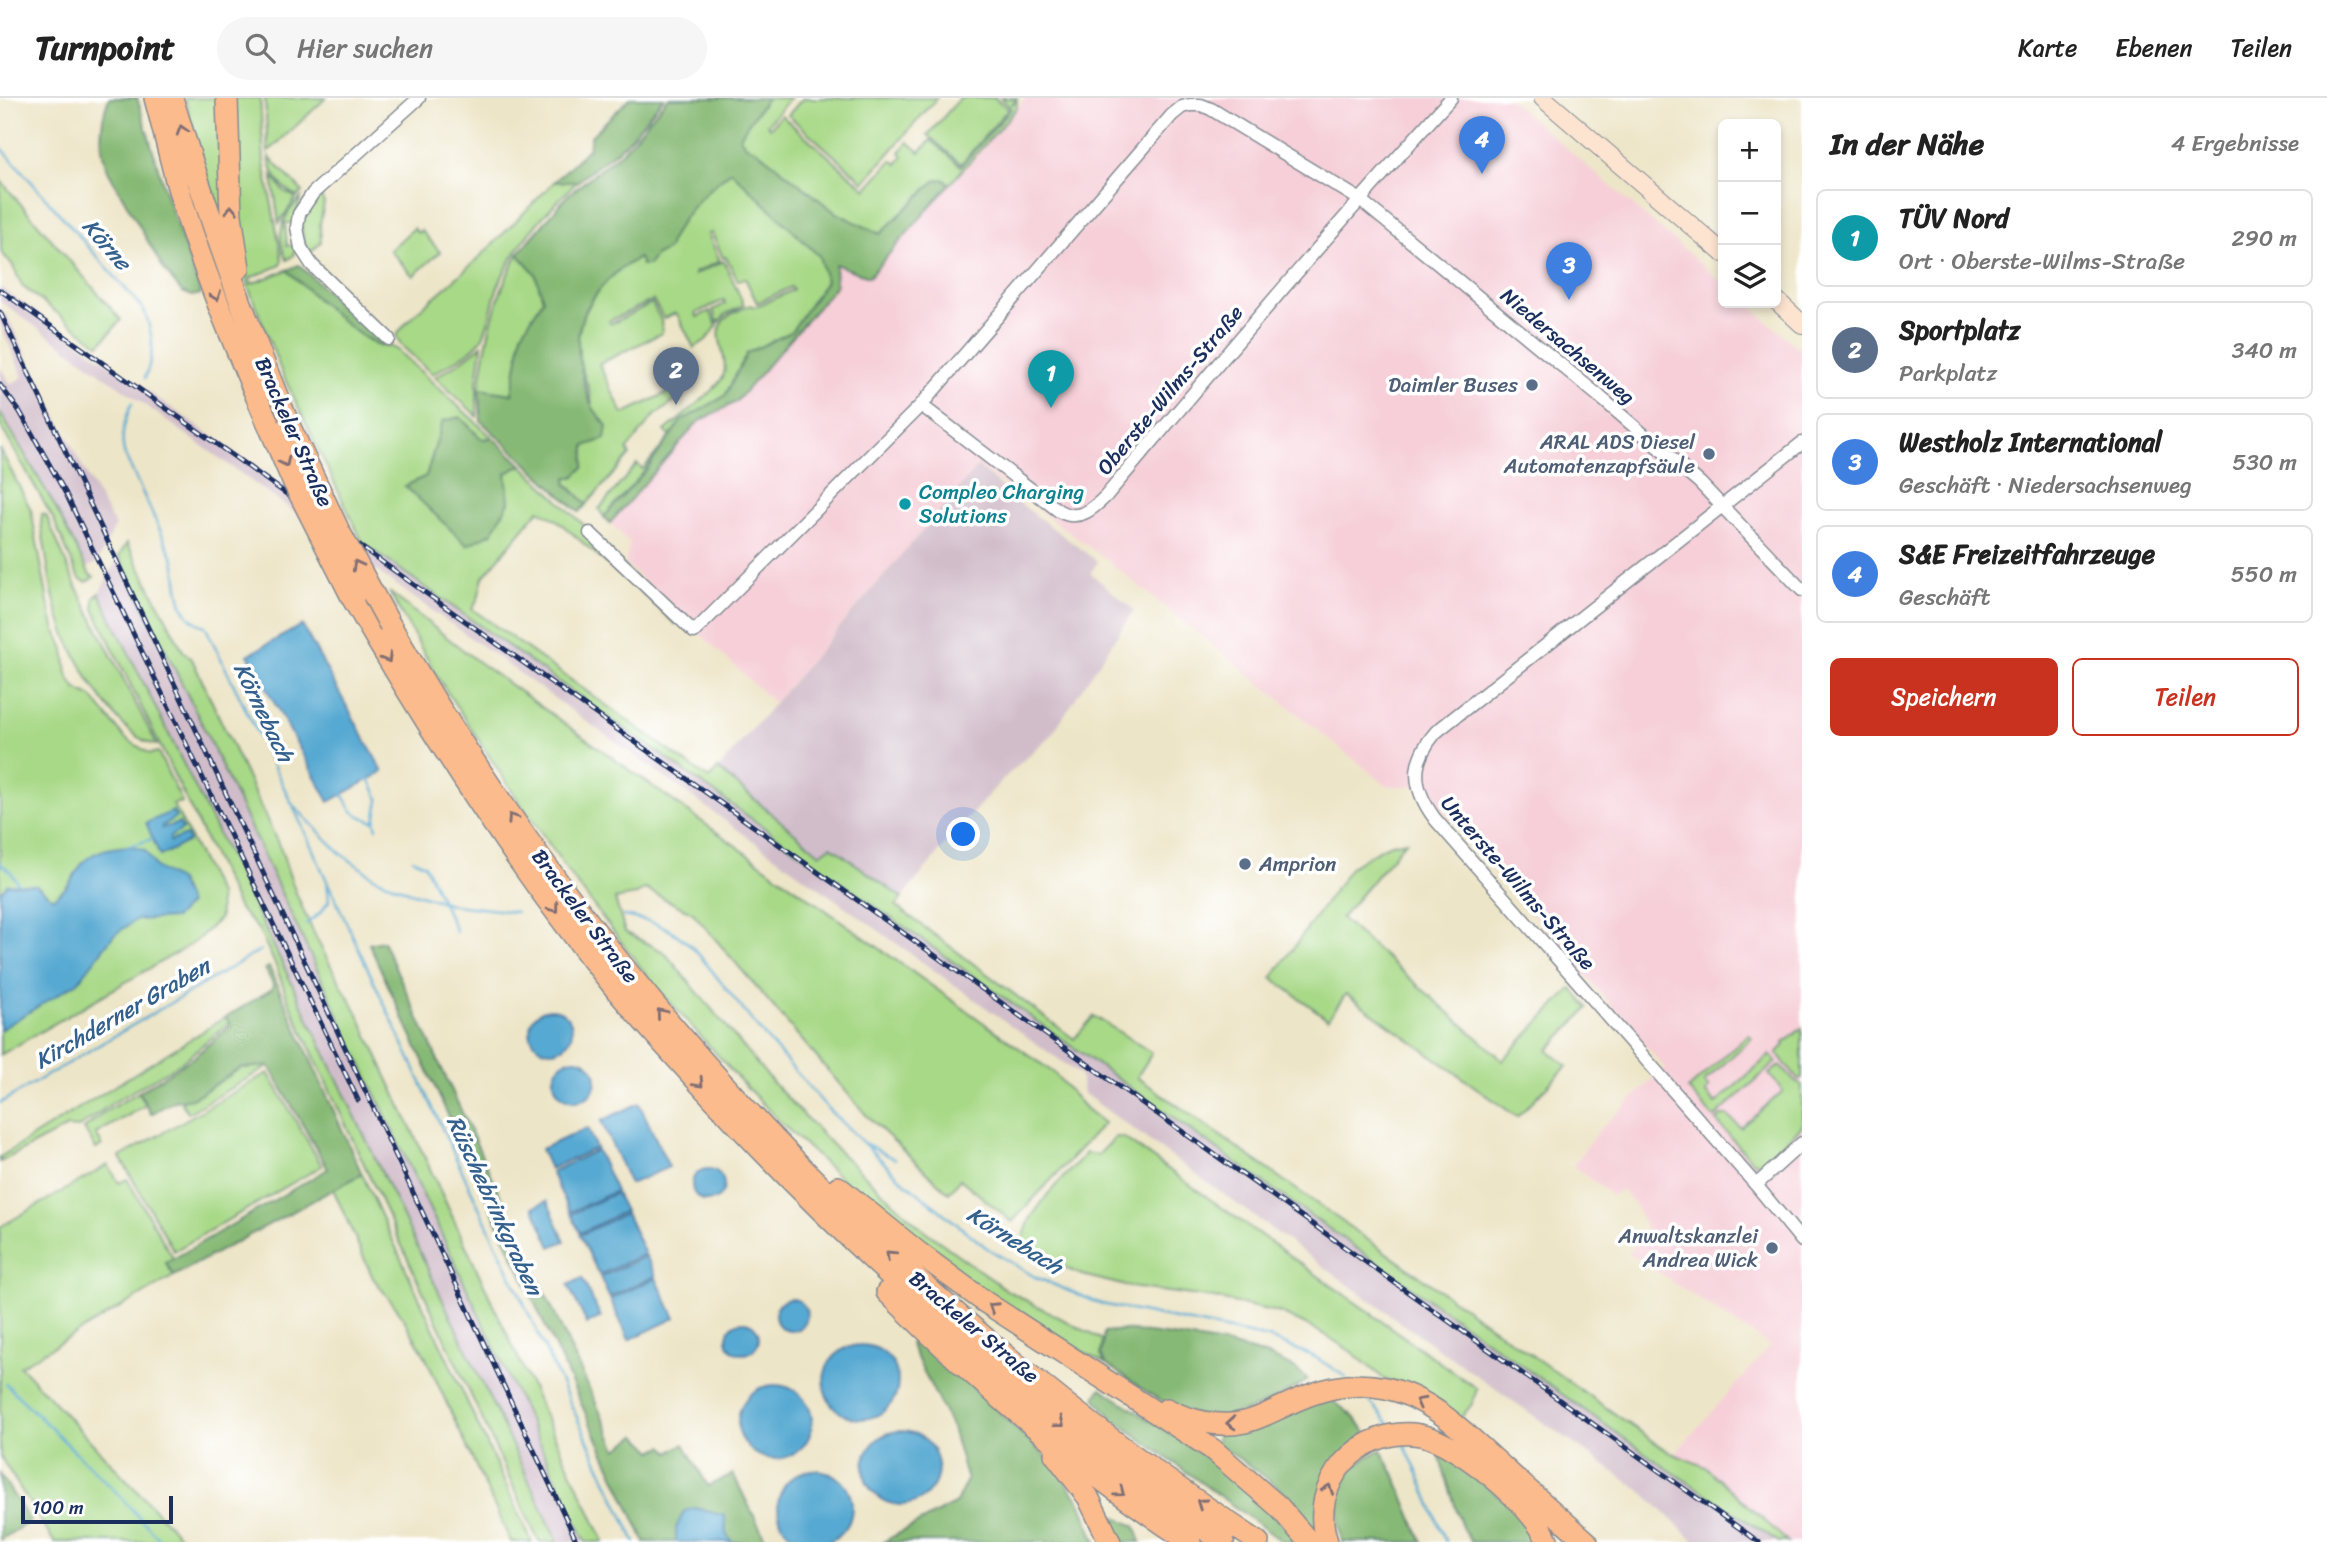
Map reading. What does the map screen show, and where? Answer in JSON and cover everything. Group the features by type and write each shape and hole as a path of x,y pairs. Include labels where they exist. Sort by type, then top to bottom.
{"highway":[{"path":"145,98 162,155 178,186"},
{"name":"Brackeler Straße","path":"155,98 178,186 227,327 292,479 353,599 422,716 518,860 617,990 666,1049 867,1256 975,1353 1079,1438 1223,1542"},
{"name":"Brackeler Straße","path":"172,98 214,230 257,349 339,531 390,625 455,733 534,849 631,977 722,1083 812,1179 884,1250 1043,1386 1140,1460 1258,1542"},
{"path":"227,98 235,254 257,349"},
{"path":"722,1083 836,1185 919,1253 985,1302 1212,1449 1292,1520 1309,1542"},
{"path":"741,1128 764,1164 948,1354 1027,1420 1190,1542"},
{"path":"1128,1393 1143,1396 1175,1413 1215,1424 1244,1423 1320,1391 1350,1384 1402,1392 1436,1410 1524,1507 1540,1526 1548,1542"},
{"path":"1027,1420 1088,1496 1110,1542"},
{"path":"1327,1542 1322,1518 1329,1484 1342,1462 1375,1440 1401,1434 1434,1439 1469,1449 1587,1542"}],"main road":[{"path":"1543,98 1718,249"},
{"path":"1781,305 1802,324"}],"street":[{"path":"389,339 312,265 301,248 296,227 299,214 313,193 419,98"},
{"name":"Oberste-Wilms-Straße","path":"921,405 1059,511 1073,516 1089,512 1106,496 1359,199 1451,98"},
{"path":"590,533 694,632 921,405 1163,125 1182,107 1201,105 1211,109 1359,199"},
{"name":"Niedersachsenweg","path":"1359,199 1700,483 1802,590"},
{"name":"Unterste-Wilms-Straße","path":"1802,443 1436,732 1420,757 1417,782 1420,794 1435,819 1802,1241"},
{"path":"1756,1185 1802,1143"}],"shaded area":[{"path":"1026,98 1508,98 1718,279 1718,308 1752,308 1802,351 1802,1542 1780,1542 1670,1459 1770,1346 1629,1253 1646,1229 1635,1205 1621,1189 1612,1195 1573,1166 1598,1131 1665,1068 1423,786 1387,786 1103,557 978,466 774,703 625,563 630,543 610,523 698,422 736,402 835,263 869,276"},
{"path":"0,287 1659,1463 1779,1542 1696,1542 1641,1491 1392,1316 1083,1093 1080,1075 0,301"},
{"path":"6,314 115,526 100,557 95,564 87,567 0,412 0,368 11,384 23,377 0,324 0,317"},
{"path":"978,466 1018,502 1098,562 1090,573 1134,610 1052,734 1001,781 902,898 831,847 820,854 718,769"},
{"path":"119,556 198,716 586,1542 558,1542 283,965 99,593"}],"green space":[{"path":"109,98 137,98 167,197 201,294 192,296 182,292 163,268 108,171 101,134"},
{"path":"185,98 222,98 227,233 206,176"},
{"path":"232,98 260,98 264,163 282,259 281,265 250,278 251,284 287,270 338,317 375,345 396,349 493,438 482,439 460,417 443,421 426,476 406,486 509,502 506,473 522,465 677,622 675,624 632,583 558,521 539,510 483,577 478,599 472,609 709,779 718,769 820,854 831,846 902,898 896,906 1074,1039 1094,1016 1152,1053 1137,1077 1669,1452 1706,1467 1788,1542 1779,1542 1659,1463 363,543 282,373 248,286 242,259"},
{"path":"265,98 326,98 268,152"},
{"path":"630,98 664,98 624,145 577,182 554,182 589,148 591,136"},
{"path":"668,98 767,98 740,138 745,145 755,149 836,213 880,234 935,181 943,179 950,184 869,277 835,264 836,286 736,402 698,422 610,523 604,517 646,470 681,421 725,396 747,353 791,332 826,281 819,256 731,171 693,206 678,227 667,250 656,255 648,265 642,265 639,258 619,270 593,298 582,319 578,348 584,382 594,409 607,426 605,439 585,446 584,467 574,477 567,477 566,484 587,504 579,512 481,421 479,389 512,394 522,333 543,300 535,273 518,254 568,195 624,150"},
{"path":"767,98 790,98 767,125 770,128 781,115 866,189 892,160 897,164 903,156 900,152 908,142 920,152 931,140 961,166 1011,109 1001,98 1017,98 1011,105 1017,101 1017,108 950,184 943,179 935,181 880,234 836,213 755,149 745,145 740,138 742,133"},
{"path":"803,98 937,98 864,182 788,115"},
{"path":"960,98 995,98 1008,109 961,164 928,135"},
{"path":"269,157 303,192 297,197 278,180"},
{"path":"731,171 819,256 826,281 791,332 747,353 725,396 681,421 670,437 665,431 721,380 725,365 719,332 726,318 750,305 755,307 793,290 791,287 757,303 745,278 738,281 726,257 723,258 712,233 708,234 720,261 694,275 724,261 744,305 726,314 718,323 713,310 725,304 724,300 696,313 697,317 710,311 717,326 706,340 694,348 677,314 664,319 653,300 609,321 611,324 652,303 661,320 662,333 599,364 623,414 681,386 682,396 653,417 627,450 630,455 587,504 566,483 567,476 585,455 592,413 592,401 578,355 580,327 591,301 620,270 635,260 667,250 678,226 693,206"},
{"path":"272,176 284,191 296,198 279,223"},
{"path":"0,180 121,320 99,345 22,286 12,264 1,252"},
{"path":"554,182 577,182 541,218 512,259 497,289 481,340 464,355 432,374 401,345 396,336 418,311 486,251"},
{"path":"320,194 324,203 320,224 321,242 309,254 303,236 303,222"},
{"path":"301,198 293,223 285,223 287,246 295,245 294,255 287,260 281,243 282,227 289,212"},
{"path":"414,228 418,233 421,230 440,252 413,276 390,250"},
{"path":"518,254 535,273 543,300 522,333 512,395 479,389 497,303"},
{"path":"299,265 385,346 374,343 348,326 287,270"},
{"path":"482,345 477,382 477,416 435,377"},
{"path":"0,412 52,501 90,575 94,577 87,582 80,579 76,572 54,520 0,425"},
{"path":"460,417 481,439 493,438 522,465 506,473 509,502 492,533 467,545 405,486 426,476 443,421"},
{"path":"667,440 646,470 604,517 599,509 637,464 643,469"},
{"path":"0,449 31,510 48,602 54,627 64,649 67,674 76,689 92,697 125,738 150,754 158,752 182,802 173,804 219,895 220,918 195,942 0,1055"},
{"path":"42,514 46,515 77,588 157,745 143,740 114,714 76,657 54,600 41,524"},
{"path":"127,543 183,651 192,659 282,852 305,913 356,1010 604,1542 586,1542 198,716 119,556"},
{"path":"389,592 477,661 1054,1073 1086,1109 1104,1123 1012,1222 960,1179 949,1193 867,1116 693,913 645,889 635,895 615,899 625,932 664,952 774,1084 833,1146 921,1228 1008,1291 1103,1340 1101,1355 1106,1364 1024,1321 885,1219 781,1123 738,1078 652,982 577,884 440,681"},
{"path":"99,593 283,965 558,1542 539,1542 288,1000 259,930 239,909 94,609 94,598"},
{"path":"1406,841 1341,918 1503,1060 1572,988 1588,1008 1548,1050 1567,1066 1517,1117 1346,994 1328,1019 1272,978 1351,867 1380,849"},
{"path":"383,941 617,1449 637,1435 653,1451 663,1446 670,1452 684,1444 708,1486 733,1474 767,1542 732,1542 726,1534 725,1516 695,1508 676,1528 676,1542 645,1542 369,944"},
{"path":"269,967 362,1174 174,1276 166,1263 328,1169 269,1066 241,1068 193,1098 174,1101 151,1114 139,1092 194,1057 231,1025 226,1017 272,989 273,984 265,969"},
{"path":"226,1017 230,1022 182,1062 111,1104 78,1128 67,1127 0,1162 0,1157"},
{"path":"1802,1028 1802,1078 1798,1080 1777,1053 1784,1043"},
{"path":"1749,1034 1752,1038 1704,1082 1709,1088 1705,1092 1715,1104 1770,1055 1776,1062 1715,1117 1712,1116 1688,1089"},
{"path":"1780,1065 1795,1082 1802,1085 1802,1126 1764,1161 1754,1163 1716,1121 1721,1116 1728,1116 1741,1128 1783,1091 1769,1074"},
{"path":"269,1066 188,1113 180,1100 193,1098 241,1068"},
{"path":"268,1073 322,1166 174,1251 120,1157"},
{"path":"139,1092 146,1105 96,1134 102,1145 96,1149 84,1129 103,1113"},
{"path":"1116,1137 1124,1138 1477,1389 1472,1404 1460,1419 1384,1379 1353,1353 1324,1334 1281,1313 1214,1298 1130,1287 1082,1275 1041,1258 1021,1245 1030,1219 1048,1194 1086,1153 1098,1155"},
{"path":"108,1165 119,1183 127,1179 173,1258 166,1263 174,1276 20,1366 185,1542 54,1542 0,1456 0,1227"},
{"path":"362,1174 532,1542 511,1542 424,1354 401,1314 373,1278 333,1189"},
{"path":"1125,1330 1195,1339 1249,1350 1293,1368 1308,1380 1246,1411 1220,1416 1192,1413 1153,1396 1106,1364 1101,1355 1104,1332"},
{"path":"919,1336 1049,1460 1080,1502 1096,1542 883,1542 956,1503 967,1480 952,1428 910,1344"},
{"path":"1101,1388 1225,1470 1263,1504 1299,1542 1283,1542 1112,1418 1095,1398"},
{"path":"1328,1397 1353,1416 1367,1433 1356,1441 1319,1536 1310,1521 1287,1495 1217,1444 1217,1433"},
{"path":"1381,1450 1395,1476 1422,1542 1342,1542 1339,1525 1341,1488 1355,1465"},
{"path":"1439,1456 1451,1458 1519,1512 1538,1542 1471,1542 1462,1527"},
{"path":"0,1474 30,1521 0,1540"},
{"path":"1110,1517 1135,1526 1141,1542 1118,1542"}],"water":[{"path":"302,625 383,772 329,802 248,655"},
{"path":"173,811 176,817 162,828 179,823 183,829 170,837 170,841 186,835 189,841 160,856 146,823"},
{"path":"130,846 145,850 156,867 179,881 189,904 175,918 136,920 114,935 78,982 0,1030 0,892 8,884 36,885 53,898 66,887 89,857 108,849"},
{"path":"551,1009 566,1015 572,1030 566,1045 551,1051 536,1045 530,1030 536,1015"},
{"path":"575,1059 590,1065 596,1080 590,1095 575,1101 560,1095 554,1080 560,1065"},
{"path":"639,1103 669,1167 630,1184 601,1121"},
{"path":"587,1128 596,1148 550,1169 541,1149"},
{"path":"597,1150 616,1191 570,1212 551,1172"},
{"path":"708,1169 719,1174 724,1185 719,1196 708,1201 697,1196 692,1185 697,1174"},
{"path":"616,1193 625,1211 580,1233 571,1214"},
{"path":"547,1201 565,1241 551,1247 533,1207"},
{"path":"626,1213 645,1254 599,1275 580,1235"},
{"path":"646,1256 656,1276 609,1297 600,1277"},
{"path":"582,1278 601,1317 587,1324 568,1285"},
{"path":"656,1278 675,1318 629,1340 610,1299"},
{"path":"791,1299 802,1304 807,1315 802,1326 791,1331 780,1326 775,1315 780,1304"},
{"path":"743,1322 754,1327 759,1338 754,1349 743,1354 732,1349 727,1338 732,1327"},
{"path":"861,1345 875,1348 887,1356 895,1368 898,1382 895,1396 887,1408 875,1416 861,1419 847,1416 835,1408 827,1396 824,1382 827,1368 835,1356 847,1348"},
{"path":"775,1385 789,1388 801,1396 809,1408 812,1422 809,1436 801,1448 789,1456 775,1459 761,1456 749,1448 741,1436 738,1422 741,1408 749,1396 761,1388"},
{"path":"901,1431 915,1434 927,1442 935,1454 938,1468 935,1482 927,1494 915,1502 901,1505 887,1502 875,1494 867,1482 864,1468 867,1454 875,1442 887,1434"},
{"path":"808,1471 829,1473 841,1481 851,1500 849,1521 841,1533 822,1543 801,1541 789,1533 779,1514 781,1493 789,1481"},
{"path":"695,1508 725,1516 726,1534 732,1542 676,1542 676,1528 684,1511"}],"waterway":[{"name":"Körne","path":"0,146 144,310 152,344 145,378"},
{"name":"Körnebach","path":"132,403 124,427 124,453 174,560 183,608 195,622 205,626 292,804 340,853 375,878 454,905 516,912"},
{"path":"369,779 379,799 375,822 377,828"},
{"path":"342,794 355,813 375,822"},
{"name":"Kirchderner Graben","path":"294,808 327,881 329,901 320,913 306,924"},
{"path":"130,846 152,839"},
{"path":"413,859 425,865 456,931"},
{"path":"0,863 18,883"},
{"name":"Rüschebrinkgraben","path":"327,881 635,1542"},
{"name":"Körnebach","path":"623,916 663,927 688,943 829,1110 903,1181 987,1248 1035,1277 1101,1304 1269,1338 1315,1357 1346,1377"},
{"name":"Kirchderner Graben","path":"0,1103 261,950"},
{"path":"866,1144 895,1159"},
{"path":"6,1384 115,1491 162,1542"},
{"name":"Körnebach","path":"1363,1394 1393,1428"},
{"name":"Körnebach","path":"1403,1442 1446,1542"}],"railway":[{"path":"0,290 1759,1542"},
{"path":"0,312 577,1542"},
{"path":"0,385 20,412 66,494 358,1100"}],"place":[{"name":"S&E Freizeitfahrzeuge","path":"1482,174"},
{"name":"Westholz International","path":"1569,300"},
{"name":"Daimler Buses","path":"1532,385"},
{"name":"Sportplatz","path":"676,405"},
{"name":"TÜV Nord","path":"1051,408"},
{"name":"ARAL ADS Diesel Automatenzapfsäule","path":"1709,454"},
{"name":"Compleo Charging Solutions","path":"905,504"},
{"name":"Amprion","path":"1245,864"},
{"name":"Anwaltskanzlei Andrea Wick","path":"1772,1248"}]}
